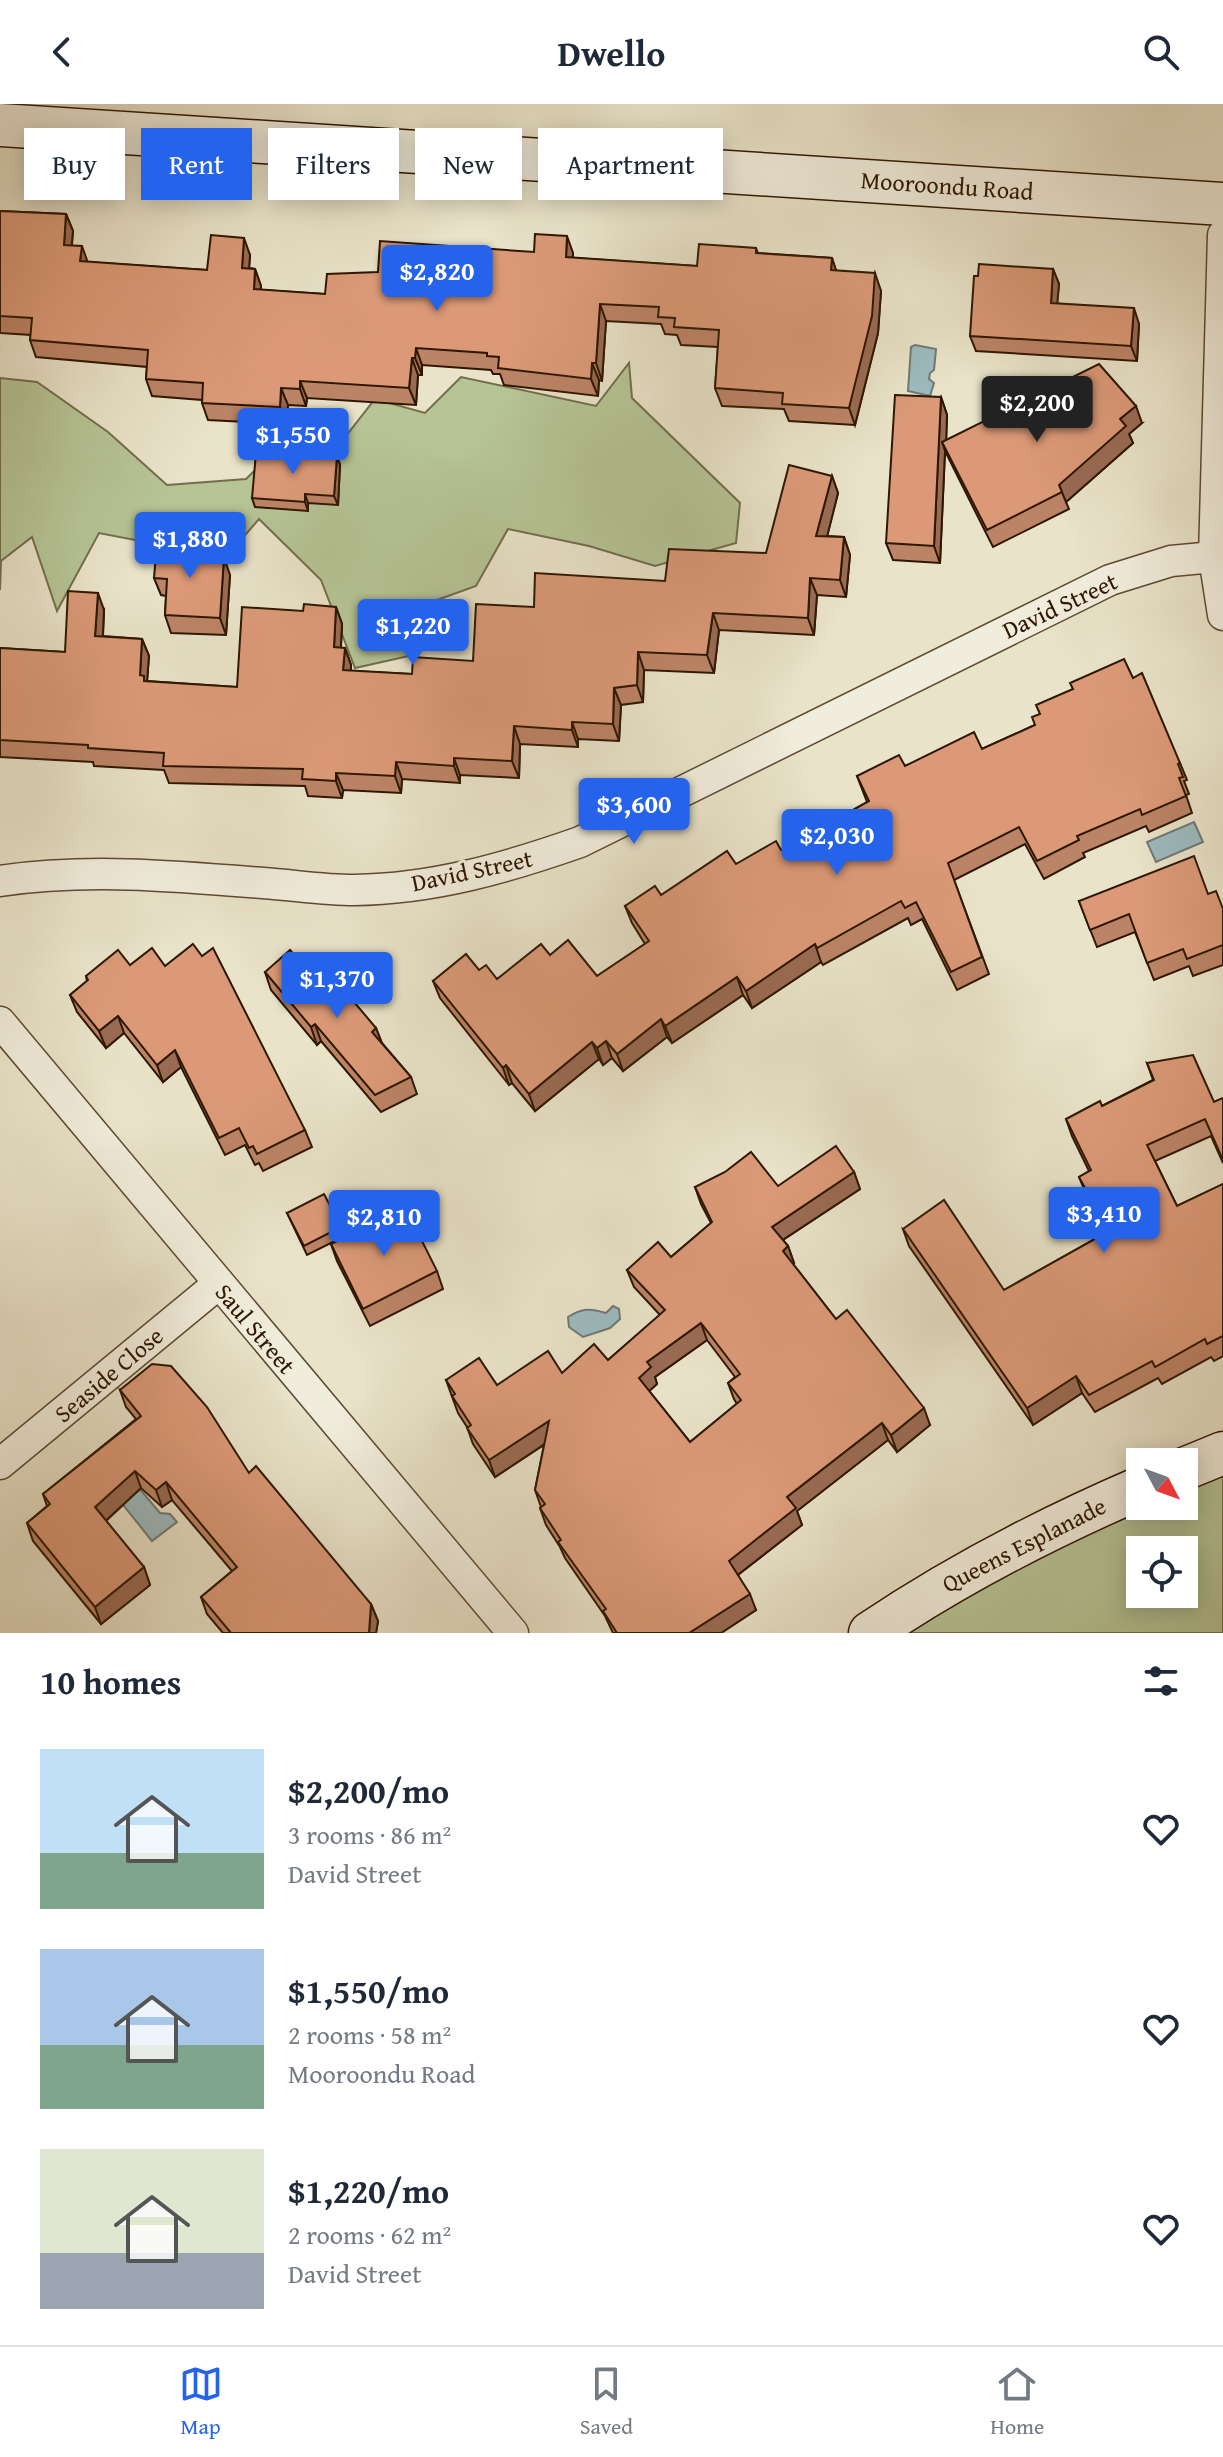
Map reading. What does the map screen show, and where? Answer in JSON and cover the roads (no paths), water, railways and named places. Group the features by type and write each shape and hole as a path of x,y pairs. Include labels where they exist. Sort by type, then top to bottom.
{"street":[{"name":"Mooroondu Road","path":"0,125 1223,204"},
{"path":"1223,235 1214,557 1223,615"},
{"name":"David Street","path":"0,881 32,876 190,877 353,890 434,884 505,869 580,842 1110,580 1171,561 1214,557"},
{"name":"Saul Street","path":"0,1022 217,1285 513,1633"},
{"name":"Seaside Close","path":"0,1464 217,1285"},
{"path":"1198,1463 1223,1453"},
{"name":"Queens Esplanade","path":"870,1633 956,1577 1050,1526 1126,1494"}],"water":[{"path":"911,347 936,349 934,370 929,379 934,383 930,396 908,391"},
{"path":"1194,822 1203,842 1156,862 1147,842"},
{"path":"613,1306 619,1309 620,1319 610,1328 583,1337 569,1327 568,1317 573,1314 582,1310 606,1313"},
{"path":"138,1487 160,1513 170,1514 177,1522 152,1541 120,1501"}]}
